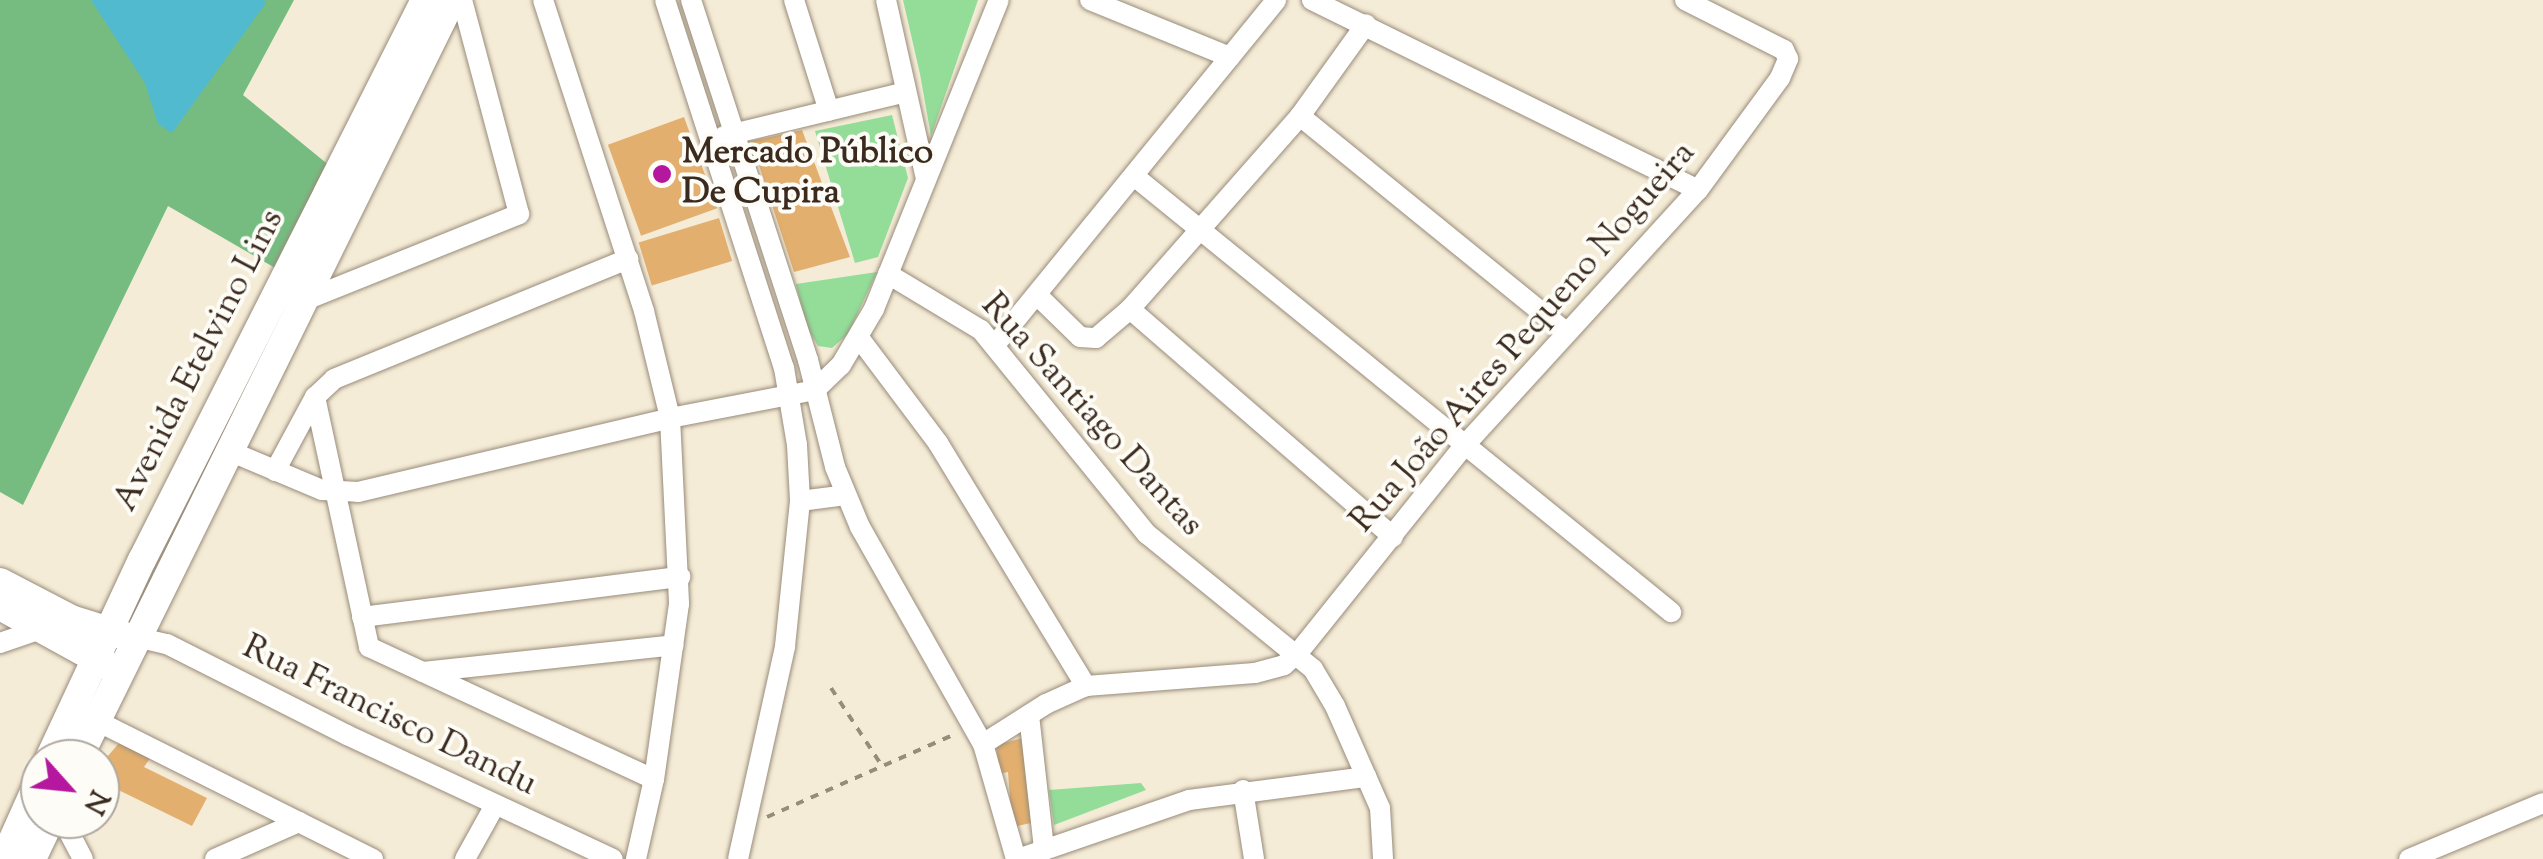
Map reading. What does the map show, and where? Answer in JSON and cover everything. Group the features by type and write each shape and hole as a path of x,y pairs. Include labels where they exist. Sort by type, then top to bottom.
{"main road":[{"name":"Avenida Etelvino Lins","path":"61,739 115,650 334,207 426,0"},
{"name":"Avenida Etelvino Lins","path":"191,493 227,450 302,301 334,207 452,0"},
{"path":"0,582 115,650"},
{"path":"0,606 41,629 115,650"},
{"name":"Avenida Etelvino Lins","path":"87,739 115,650"},
{"path":"4,859 20,823"}],"street":[{"path":"302,301 519,214 462,0"},
{"path":"543,0 628,259 670,418 680,578 654,779 636,859"},
{"path":"665,0 791,396 800,502 785,647 738,859"},
{"path":"691,0 815,390 825,438 846,495 978,735 1017,859 1172,805 1243,790 1367,777"},
{"path":"794,0 828,111"},
{"path":"886,0 926,180"},
{"path":"227,450 339,493 380,488 670,418 815,390 841,365 860,338 998,0"},
{"path":"1090,0 1230,57"},
{"path":"995,345 1276,0"},
{"path":"1312,0 1698,190"},
{"name":"Rua João Aires Pequeno Nogueira","path":"1298,653 1463,447 1698,190 1765,101 1788,58 1780,48 1685,0"},
{"path":"1037,295 1089,340 1130,309 1300,116 1366,24"},
{"path":"709,141 906,92"},
{"path":"1300,116 1566,332"},
{"path":"1134,176 1463,447 1672,612"},
{"path":"275,471 315,396 345,373 628,259"},
{"name":"Rua Santiago Dantas","path":"888,274 966,316 995,345 1157,544 1298,653 1325,686 1380,808 1383,859"},
{"path":"1130,309 1393,537"},
{"path":"860,338 938,443 1086,686"},
{"path":"315,396 372,649 654,779"},
{"path":"800,502 846,495"},
{"path":"362,617 680,578"},
{"path":"0,643 41,629"},
{"name":"Rua Francisco Dandu","path":"115,650 167,644 614,859"},
{"path":"421,673 674,645"},
{"path":"978,735 1086,686 1255,674 1284,665 1298,653"},
{"path":"1028,715 1044,849"},
{"path":"95,720 373,859"},
{"path":"1243,790 1254,859"},
{"path":"2409,859 2543,803"},
{"path":"465,859 496,805"},
{"path":"216,859 299,822"}],"path":[{"path":"831,688 882,766"},
{"path":"745,827 882,766 978,735"}],"green space":[{"path":"0,0 294,0 243,95 336,171 289,276 168,206 23,505 0,492"},
{"path":"903,0 978,0 931,136 920,74"},
{"path":"892,115 908,178 878,257 855,263 815,131"},
{"path":"877,272 848,334 832,348 818,346 806,326 796,284"},
{"path":"1141,783 1146,790 1054,825 1049,790"}],"water":[{"path":"91,0 266,3 172,133 158,124 145,83"}],"building":[{"name":"Mercado Público De Cupira","path":"684,117 717,208 641,236 608,145"},
{"path":"802,130 850,257 794,272 751,141"},
{"path":"719,218 732,261 652,286 639,243"},
{"path":"1026,737 1040,821 1012,827 1008,772 998,774 997,745"},
{"path":"120,742 151,757 144,767 207,798 192,826 120,791"}],"place":[{"name":"Mercado Público De Cupira","path":"662,174"}]}
